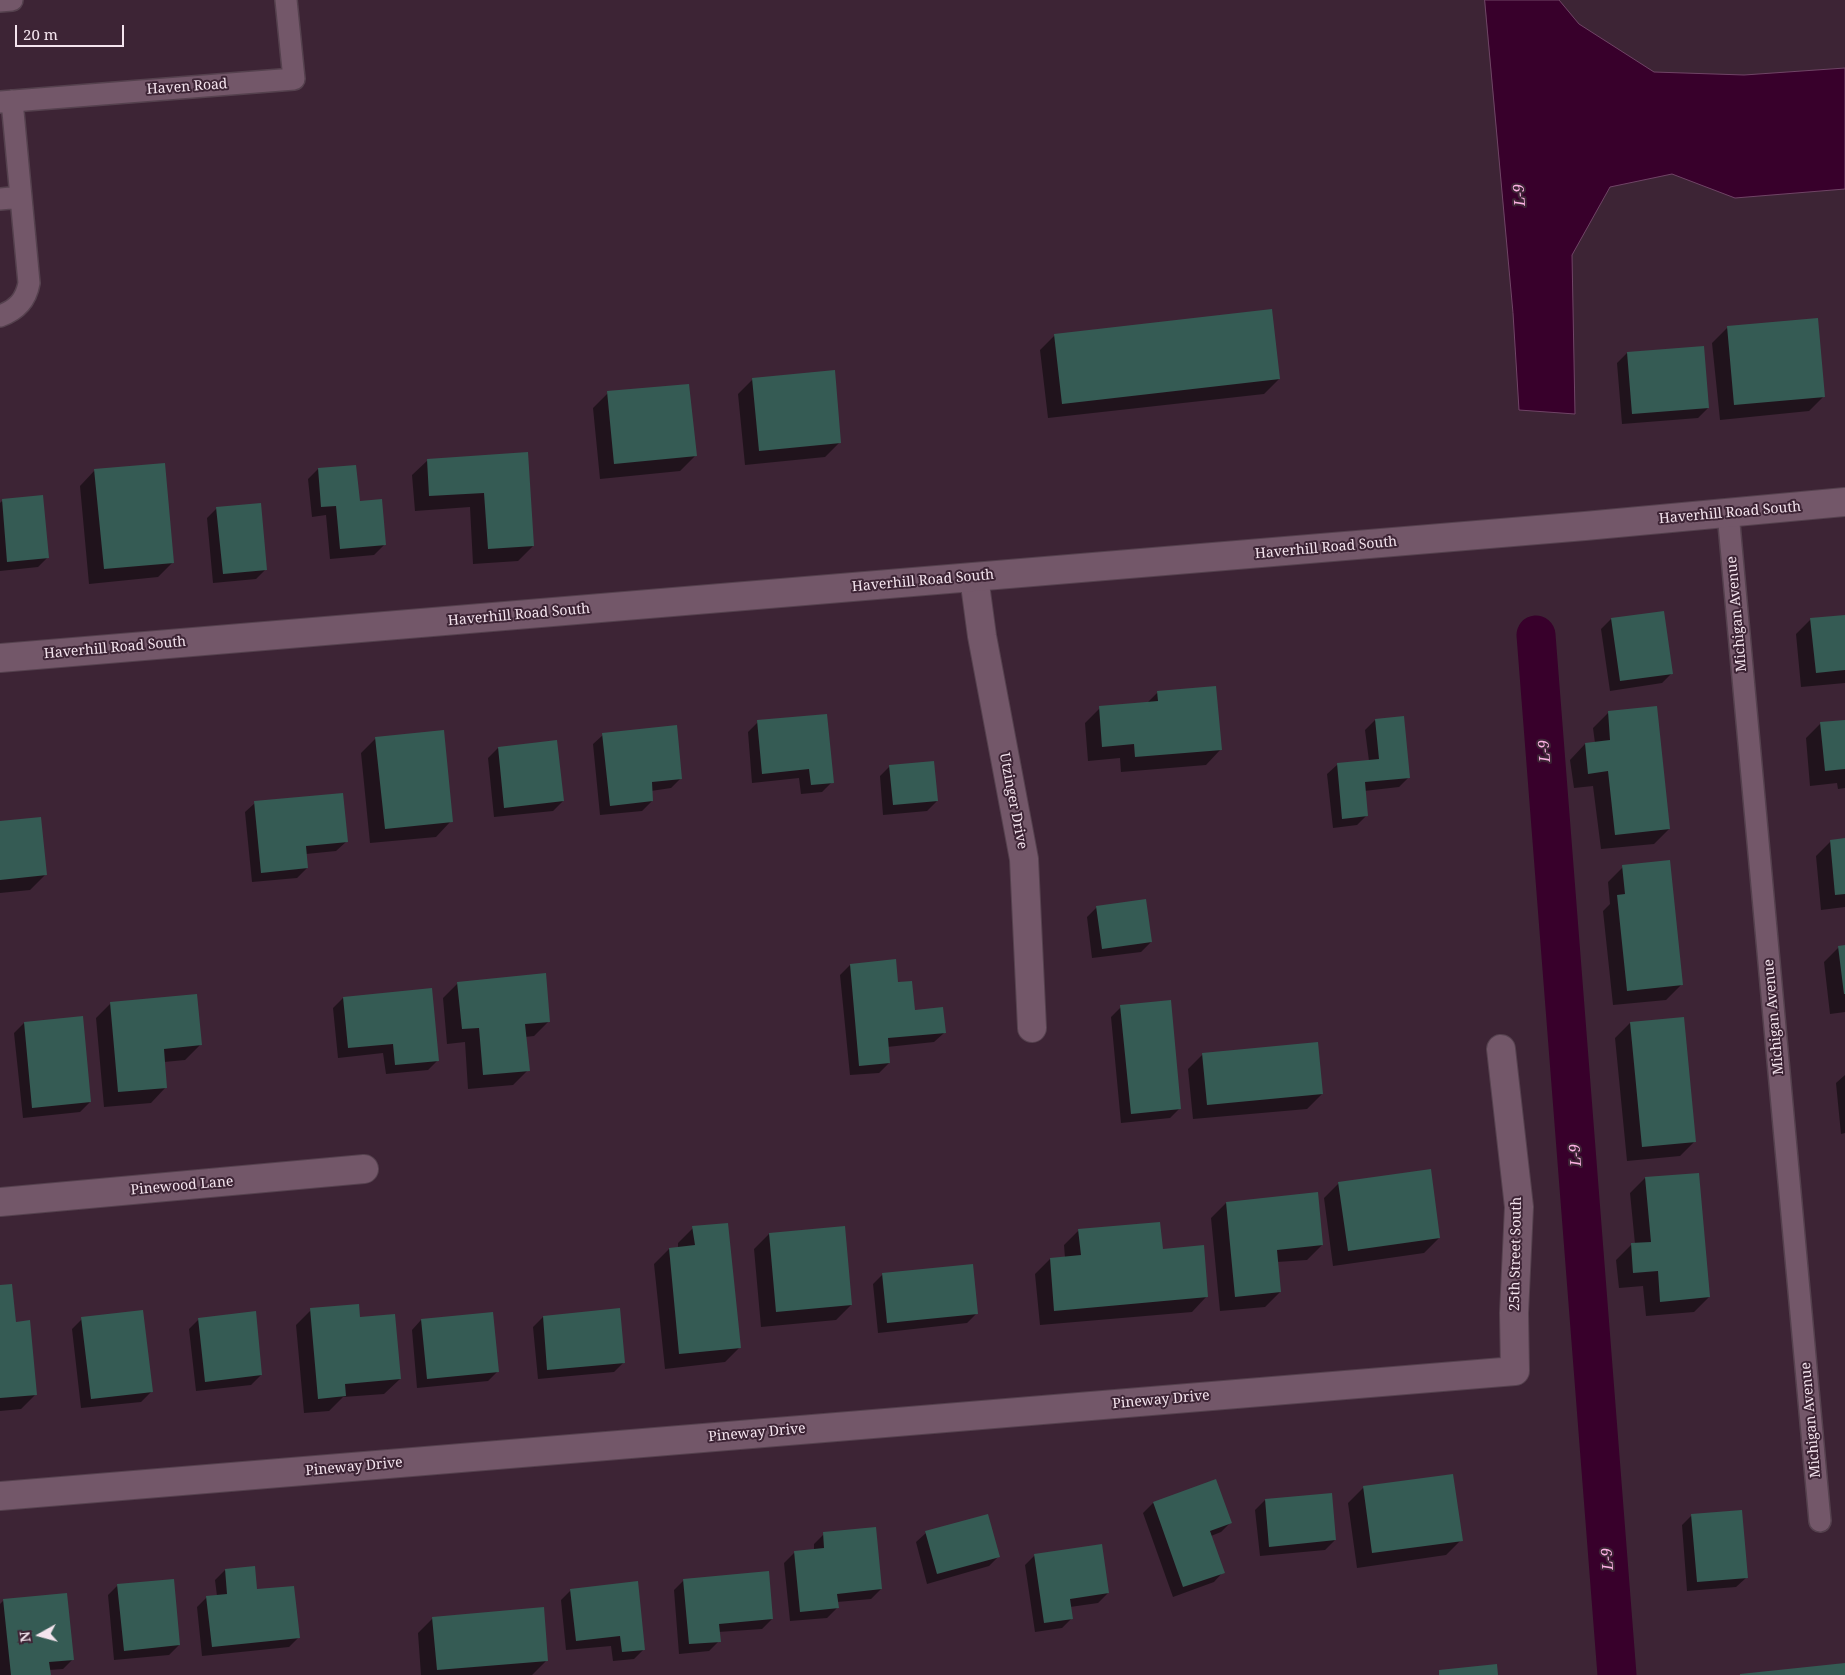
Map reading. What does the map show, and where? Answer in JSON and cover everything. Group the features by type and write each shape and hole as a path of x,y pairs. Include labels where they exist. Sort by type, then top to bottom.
{"street":[{"name":"Haverhill Road South","path":"0,658 1845,502"},
{"name":"Utzinger Drive","path":"974,577 982,636 1024,859 1032,1028"},
{"name":"25th Street South","path":"1501,1049 1519,1207 1514,1313 1514,1371"},
{"name":"Pinewood Lane","path":"0,1202 364,1169"},
{"name":"Pineway Drive","path":"0,1496 1514,1371"}],"lane":[{"path":"0,1 12,0"},
{"name":"Haven Road","path":"6,101 294,79 286,0"},
{"path":"0,316 12,312 21,304 27,294 29,282 21,197 6,101"},
{"path":"0,199 21,197"},
{"name":"Michigan Avenue","path":"1728,513 1820,1521"}],"water":[{"path":"1485,0 1559,0 1579,24 1654,72 1744,75 1845,68 1845,189 1735,198 1672,174 1610,187 1572,255 1575,414 1519,410 1513,313"}],"building":[{"path":"1272,309 1280,379 1062,404 1054,334"},
{"path":"1818,318 1825,397 1734,405 1727,326"},
{"path":"1704,346 1709,408 1632,414 1627,352"},
{"path":"835,370 841,443 759,451 752,378"},
{"path":"689,384 697,456 614,464 607,391"},
{"path":"528,452 534,546 488,549 484,493 429,496 427,459"},
{"path":"165,463 174,563 104,569 94,469"},
{"path":"356,465 360,501 382,499 386,545 340,549 336,506 321,507 318,468"},
{"path":"43,495 49,558 7,562 2,499"},
{"path":"261,503 267,570 223,574 216,507"},
{"path":"1664,611 1673,674 1620,681 1611,618"},
{"path":"1845,615 1845,670 1816,673 1810,618"},
{"path":"1216,686 1222,750 1135,757 1134,744 1102,747 1099,706 1158,701 1157,691"},
{"path":"1657,706 1670,829 1615,835 1608,771 1588,774 1585,743 1610,740 1608,711"},
{"path":"827,714 834,783 811,785 809,769 762,774 757,720"},
{"path":"1404,716 1410,778 1365,782 1368,816 1342,819 1337,763 1379,759 1375,719"},
{"path":"1845,720 1845,769 1825,771 1820,722"},
{"path":"677,725 682,779 652,782 653,801 610,806 602,733"},
{"path":"444,730 453,822 385,829 375,737"},
{"path":"557,740 564,801 504,808 498,747"},
{"path":"934,761 938,801 893,805 889,765"},
{"path":"343,793 348,842 306,846 308,868 261,873 254,801"},
{"path":"41,817 47,875 0,880 0,821"},
{"path":"1845,838 1845,894 1835,895 1830,840"},
{"path":"1670,860 1683,985 1627,991 1617,895 1625,894 1622,865"},
{"path":"1146,899 1152,942 1102,949 1096,906"},
{"path":"1845,945 1845,994 1844,994 1838,946"},
{"path":"896,959 898,982 912,981 915,1010 943,1007 946,1033 888,1038 890,1063 859,1066 850,964"},
{"path":"546,973 550,1022 525,1024 530,1071 483,1075 479,1028 462,1029 457,982"},
{"path":"432,988 439,1061 395,1065 393,1044 348,1048 343,997"},
{"path":"197,994 202,1045 164,1049 167,1088 118,1092 110,1002"},
{"path":"1171,1000 1181,1109 1131,1114 1120,1005"},
{"path":"83,1016 91,1102 32,1108 24,1022"},
{"path":"1684,1017 1696,1142 1642,1147 1630,1022"},
{"path":"1318,1042 1323,1094 1207,1105 1202,1053"},
{"path":"1431,1169 1440,1238 1348,1251 1338,1182"},
{"path":"1699,1173 1710,1297 1660,1302 1658,1271 1633,1273 1631,1243 1651,1242 1645,1177"},
{"path":"1318,1192 1323,1245 1277,1250 1281,1292 1235,1297 1226,1202"},
{"path":"1160,1222 1163,1249 1204,1245 1208,1297 1054,1311 1050,1258 1081,1255 1078,1229"},
{"path":"728,1223 741,1348 679,1354 669,1248 695,1245 692,1226"},
{"path":"845,1226 852,1305 776,1312 769,1233"},
{"path":"973,1264 978,1314 887,1323 882,1273"},
{"path":"12,1284 16,1322 30,1320 37,1395 0,1398 0,1285"},
{"path":"359,1304 360,1317 395,1314 401,1379 345,1384 346,1396 318,1399 310,1308"},
{"path":"620,1308 625,1363 547,1370 543,1316"},
{"path":"143,1310 153,1392 91,1399 81,1317"},
{"path":"256,1311 262,1375 205,1382 198,1318"},
{"path":"493,1312 499,1372 427,1379 421,1319"},
{"path":"1453,1474 1463,1541 1372,1553 1363,1486"},
{"path":"1216,1479 1232,1523 1210,1531 1225,1573 1183,1587 1153,1502"},
{"path":"1332,1493 1336,1540 1269,1547 1265,1499"},
{"path":"1742,1510 1748,1578 1697,1582 1691,1514"},
{"path":"988,1514 1000,1557 937,1574 925,1531"},
{"path":"876,1527 882,1589 837,1594 839,1608 800,1612 794,1551 824,1548 823,1532"},
{"path":"1102,1544 1109,1593 1070,1599 1073,1619 1044,1623 1034,1554"},
{"path":"255,1566 257,1589 294,1586 300,1638 212,1647 206,1596 227,1594 225,1569"},
{"path":"769,1571 773,1619 719,1624 721,1642 689,1644 683,1579"},
{"path":"174,1579 180,1645 124,1651 117,1584"},
{"path":"638,1581 645,1650 622,1652 620,1636 576,1641 570,1589"},
{"path":"67,1593 74,1660 49,1662 51,1675 11,1675 3,1599"},
{"path":"544,1607 548,1661 437,1670 432,1617"},
{"path":"1845,1663 1845,1675 1740,1675 1740,1674"},
{"path":"1497,1664 1498,1675 1439,1675 1439,1670"}],"waterway":[{"name":"L-9","path":"1536,635 1617,1675"}]}
